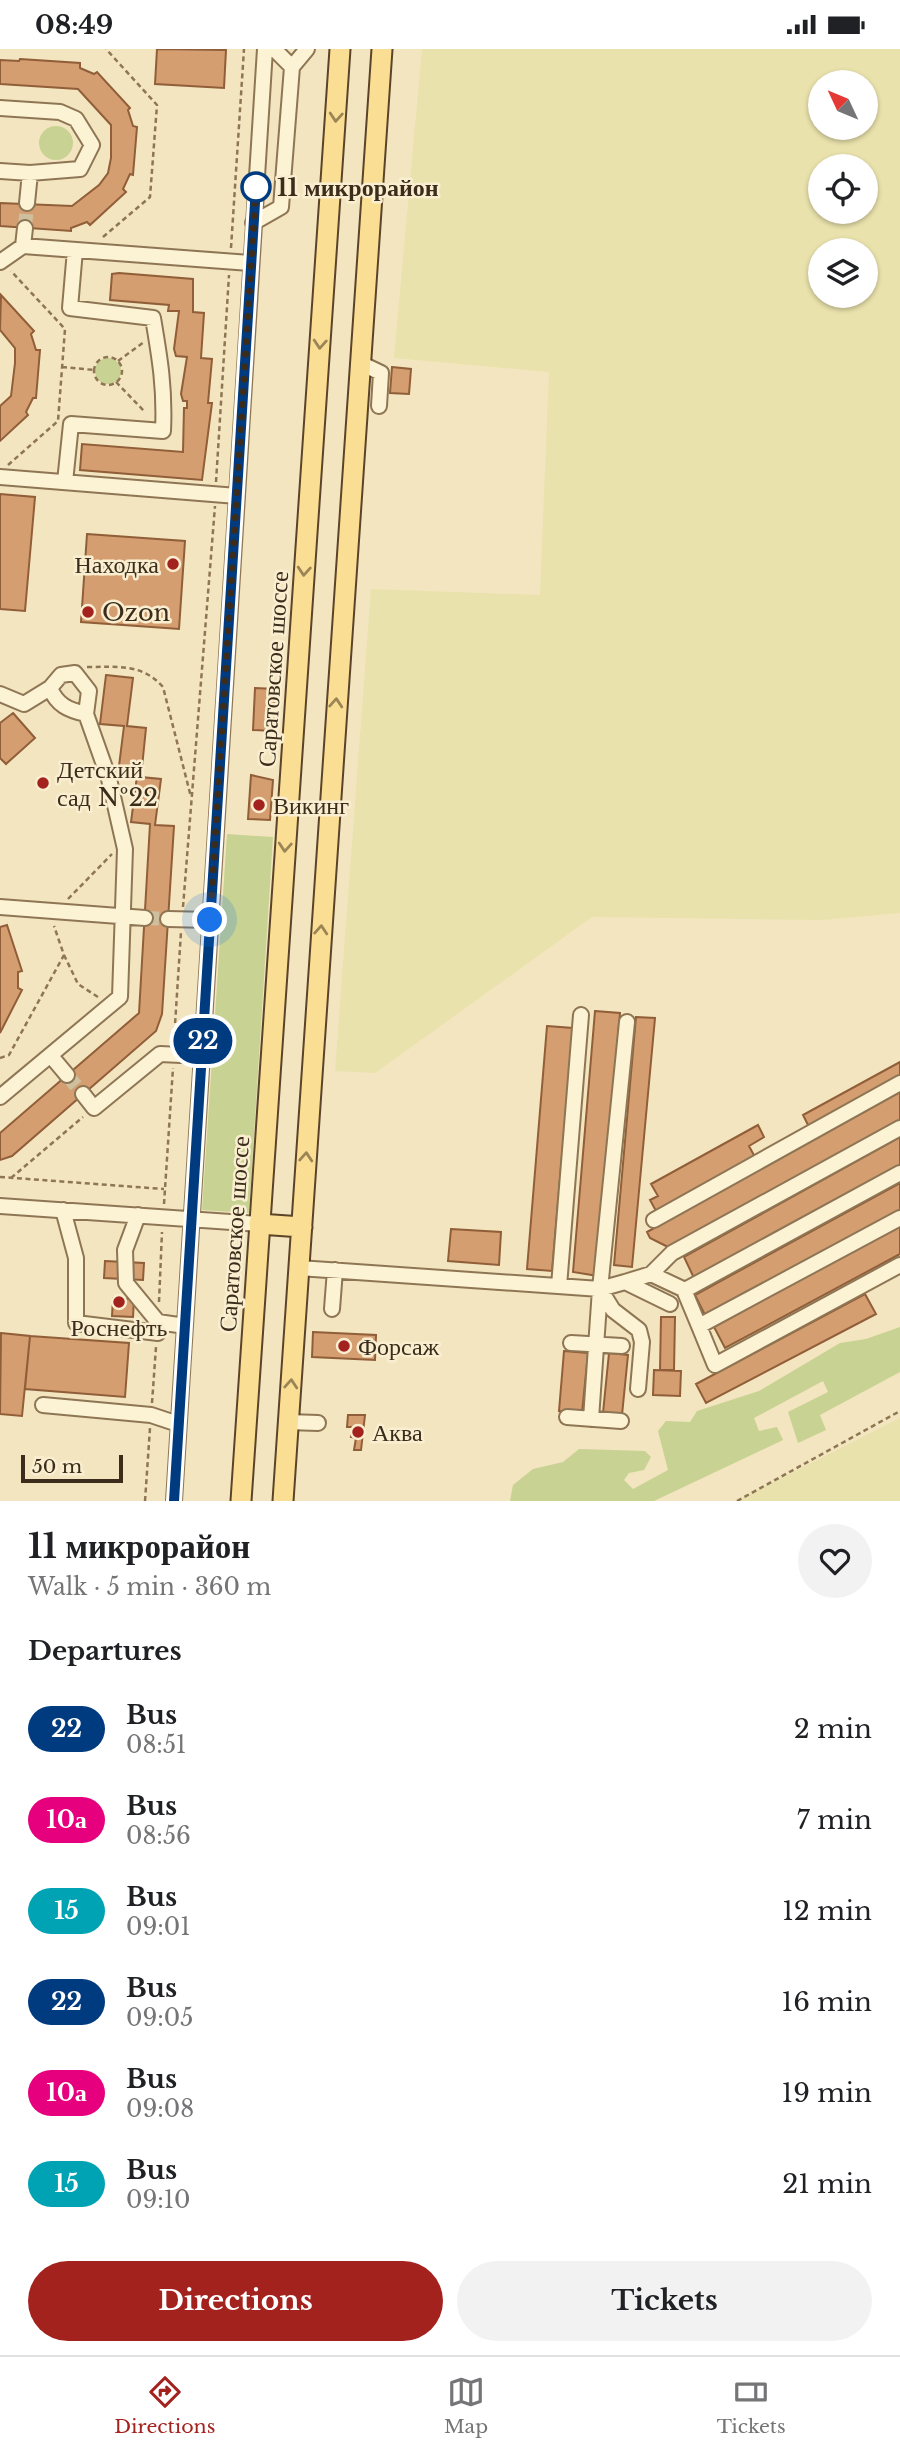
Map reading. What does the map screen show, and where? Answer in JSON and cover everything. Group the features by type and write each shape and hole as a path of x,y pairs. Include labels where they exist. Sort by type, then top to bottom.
{"main road":[{"name":"Саратовское шоссе","path":"241,1501 340,49"},
{"path":"283,1501 382,49"},
{"path":"259,1224 302,1227"}],"street":[{"path":"174,1501 265,49"},
{"path":"274,49 292,67"},
{"path":"253,223 281,207 292,67 307,49"},
{"path":"0,108 60,112 76,119 92,145 80,169 30,173 0,171"},
{"path":"27,203 30,173"},
{"path":"23,246 25,228"},
{"path":"2,262 23,246 250,263"},
{"path":"65,482 71,424 163,431 165,391 153,318 70,308 81,250"},
{"path":"357,405 384,406 381,373 360,363"},
{"path":"0,477 237,496"},
{"path":"0,694 24,704 50,688 61,675 75,673 89,691 86,714 109,779 124,841 125,916 120,997 0,1097"},
{"path":"50,688 55,700 70,711 86,714"},
{"path":"0,907 145,918"},
{"path":"175,919 210,920"},
{"path":"559,1286 581,1016"},
{"path":"591,1419 600,1289 627,1022"},
{"path":"83,1094 94,1108 160,1054 202,1056"},
{"path":"51,1056 67,1075"},
{"path":"654,1220 900,1083"},
{"path":"299,1268 403,1270 600,1289 651,1274 672,1253 900,1128"},
{"path":"684,1290 900,1173"},
{"path":"0,1206 259,1224"},
{"path":"63,1210 76,1258 76,1323 184,1327"},
{"path":"138,1215 125,1250 126,1283 158,1327"},
{"path":"699,1326 900,1218"},
{"path":"651,1274 684,1290 715,1365 900,1265"},
{"path":"332,1309 335,1270"},
{"path":"625,1282 670,1304"},
{"path":"600,1289 613,1310 639,1330 642,1342 638,1389"},
{"path":"571,1343 622,1346"},
{"path":"43,1405 151,1415 178,1424"},
{"path":"567,1417 621,1421"},
{"path":"288,1422 317,1423"}],"path":[{"path":"81,250 150,197 157,105 106,49"},
{"path":"145,1501 174,1054 175,919 192,800 244,49"},
{"path":"0,471 58,421 65,329 2,262"},
{"path":"94,370 103,358 118,361 156,334"},
{"path":"94,370 99,381 104,384 116,382 122,372 118,361"},
{"path":"62,367 94,370"},
{"path":"116,382 145,412"},
{"path":"75,673 83,667 135,667 154,677 163,687 192,800"},
{"path":"63,904 124,841"},
{"path":"48,911 78,985 111,1005"},
{"path":"0,1058 9,1055 64,955"},
{"path":"11,1178 94,1108"},
{"path":"0,1177 165,1189"},
{"path":"737,1501 900,1411"}],"shaded area":[{"path":"422,49 900,49 900,913 821,920 592,917 375,1073 335,1071 371,589 540,595 549,372 394,358"},
{"path":"900,1418 900,1501 736,1501"}],"green space":[{"path":"56,126 68,131 73,143 68,155 56,160 44,155 39,143 44,131"},
{"path":"108,358 117,362 121,371 117,380 108,384 99,380 95,371 99,362"},
{"path":"227,834 273,837 249,1213 202,1210"},
{"path":"900,1327 900,1372 820,1415 826,1430 798,1443 788,1412 828,1392 823,1381 754,1418 759,1431 777,1427 783,1440 654,1501 510,1501 513,1485 533,1469 563,1462 579,1449 645,1451 651,1457 644,1470 629,1473 624,1480 633,1489 668,1470 658,1431 666,1421 690,1422 697,1411 759,1391 840,1343 866,1339"}],"building":[{"path":"157,49 226,50 224,88 155,84"},
{"path":"0,60 80,63 80,68 94,74 97,72 130,108 128,110 133,126 137,127 133,175 130,174 123,189 126,192 90,225 87,222 71,228 71,231 0,226 0,203 72,206 99,185 108,173 111,158 111,125 78,89 0,84"},
{"path":"112,274 193,279 193,312 204,313 201,358 212,359 208,403 212,403 202,480 80,470 82,444 183,452 184,408 187,408 187,401 183,401 181,394 187,357 176,356 174,349 179,311 168,311 169,305 110,300"},
{"path":"1,295 34,331 31,334 36,350 40,350 36,398 33,398 26,412 28,415 0,441 0,406 11,396 15,363 15,348 0,330"},
{"path":"392,367 411,369 409,394 390,393"},
{"path":"0,494 35,497 25,611 0,609"},
{"path":"87,534 185,541 179,629 81,622"},
{"path":"106,675 133,678 127,726 146,728 141,777 161,779 155,825 174,826 162,1014 156,1031 12,1156 0,1160 0,1133 139,1013 150,824 131,822 137,776 118,774 124,726 100,724"},
{"path":"255,688 275,689 273,731 253,730"},
{"path":"13,713 35,738 6,764 0,758 0,723"},
{"path":"251,775 273,780 270,820 248,819"},
{"path":"7,925 22,971 18,972 18,988 22,990 0,1033 0,927"},
{"path":"595,1011 620,1013 598,1276 573,1272"},
{"path":"636,1017 655,1018 632,1267 614,1265"},
{"path":"547,1026 573,1028 552,1271 527,1269"},
{"path":"900,1062 900,1077 809,1127 803,1115"},
{"path":"900,1092 900,1122 670,1248 650,1238 647,1232"},
{"path":"758,1125 764,1137 749,1146 755,1157 656,1211 650,1200 658,1196 651,1184"},
{"path":"900,1137 900,1165 694,1278 684,1257"},
{"path":"900,1183 900,1211 706,1317 695,1295"},
{"path":"900,1225 900,1254 725,1348 714,1327"},
{"path":"451,1229 501,1232 499,1265 448,1261"},
{"path":"105,1261 144,1263 143,1280 104,1278"},
{"path":"865,1294 876,1314 706,1403 696,1384"},
{"path":"113,1298 134,1299 133,1317 112,1316"},
{"path":"661,1317 675,1317 674,1370 660,1370"},
{"name":"Форсаж","path":"313,1332 376,1335 375,1360 312,1357"},
{"path":"1,1333 30,1336 22,1416 0,1414"},
{"path":"30,1336 129,1343 125,1397 25,1389"},
{"path":"564,1351 588,1353 582,1413 559,1411"},
{"path":"609,1353 628,1355 622,1415 603,1413"},
{"path":"654,1370 681,1371 680,1396 653,1395"},
{"name":"Аква","path":"348,1415 365,1415 361,1450 354,1450 356,1438 351,1437 353,1427 347,1427"}],"tunnel":[{"path":"25,228 27,203"},
{"path":"145,918 168,919"},
{"path":"67,1075 83,1094"}],"bus line":[{"name":"22","path":"174,1501 256,187"}],"place":[{"name":"11 микрорайон","path":"256,187"},
{"name":"Находка","path":"173,564"},
{"name":"Ozon","path":"88,612"},
{"name":"Детский сад №22","path":"43,783"},
{"name":"Викинг","path":"259,805"},
{"name":"Роснефть","path":"119,1302"},
{"name":"Форсаж","path":"344,1346"},
{"name":"Аква","path":"358,1432"}],"route":[{"path":"210,920 256,187"}]}
